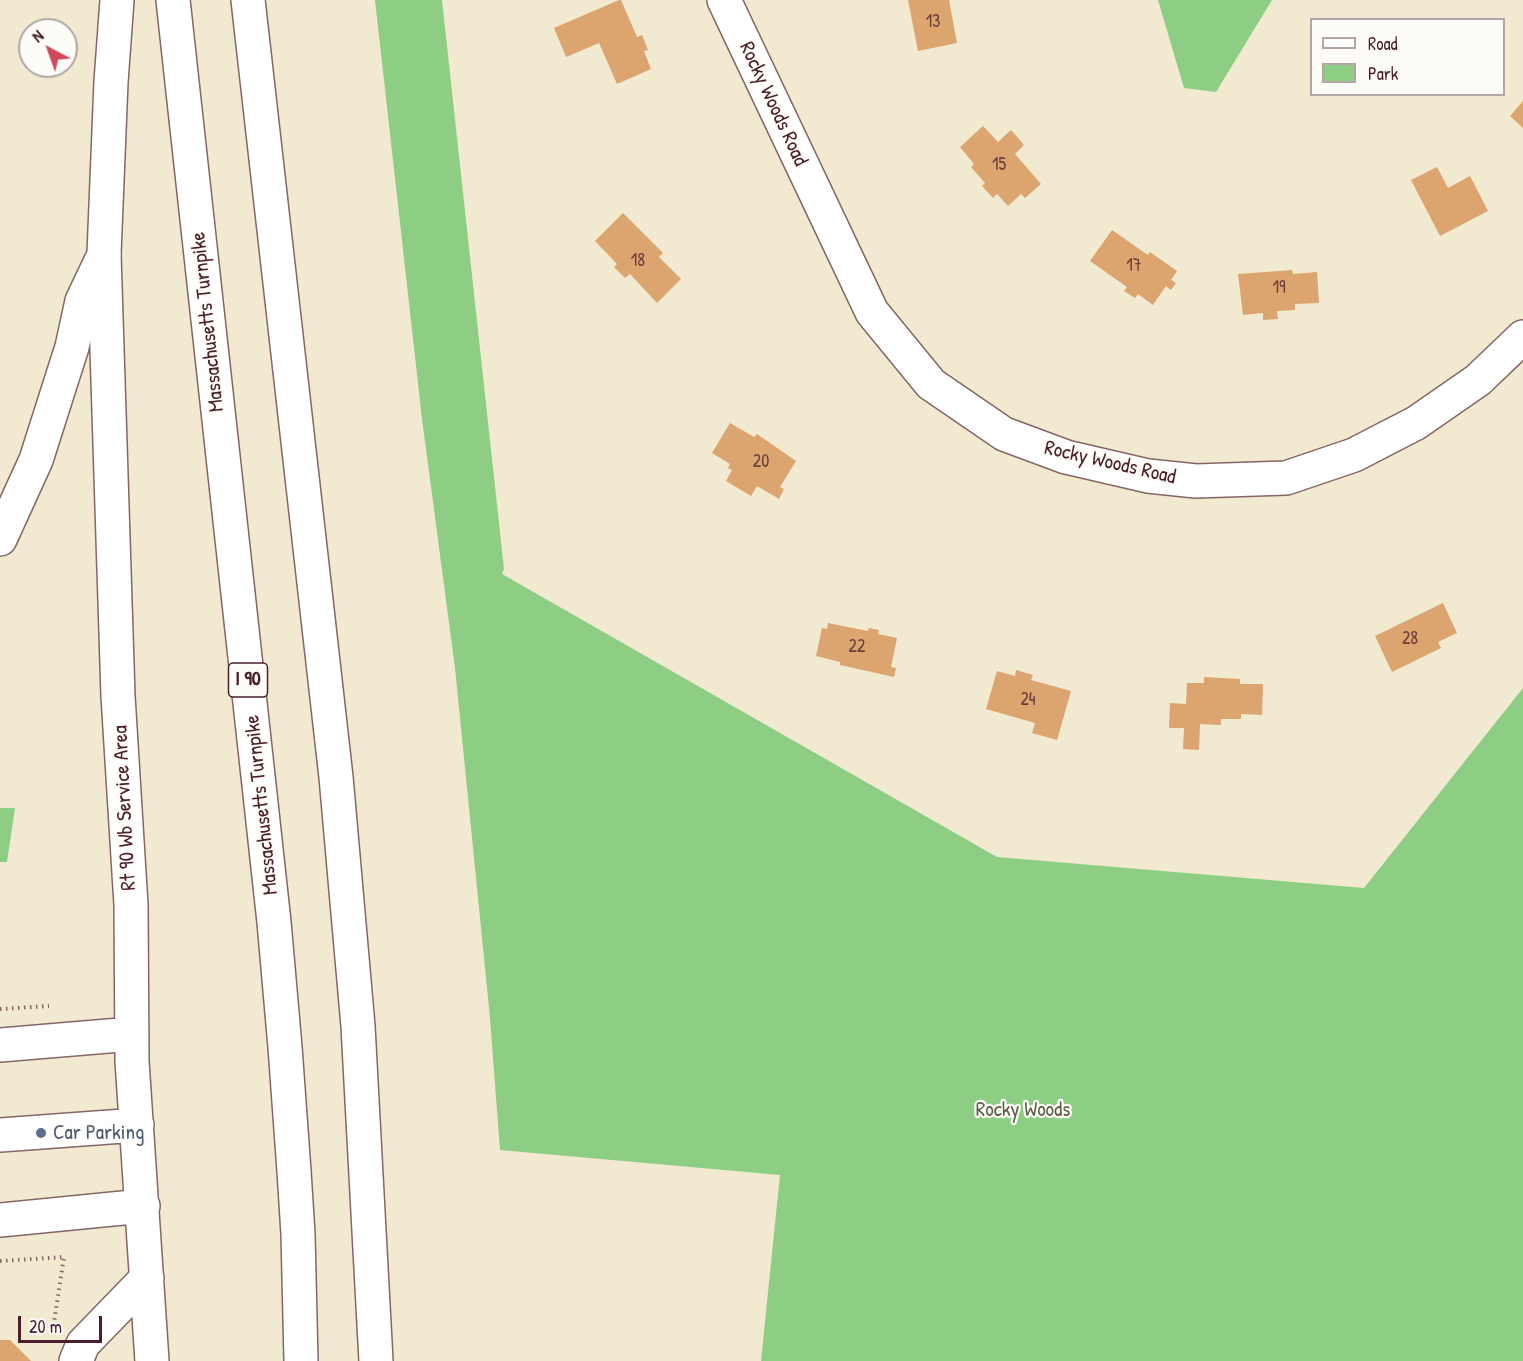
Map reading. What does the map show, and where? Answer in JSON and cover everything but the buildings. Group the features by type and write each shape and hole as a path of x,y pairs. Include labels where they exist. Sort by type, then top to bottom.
{"main road":[{"name":"Rt 90 Wb Service Area","path":"117,0 111,82 104,254 118,696 131,905 132,1061 152,1361"},
{"name":"Massachusetts Turnpike","path":"172,0 274,922 298,1234 301,1361"},
{"path":"248,0 338,800 358,1026 376,1361"},
{"name":"Rocky Woods Road","path":"724,0 872,312 931,384 1004,434 1066,456 1148,476 1196,482 1286,478 1354,455 1416,423 1478,380 1523,337"},
{"path":"0,539 36,460 72,347 82,301 104,254"},
{"path":"0,1045 132,1034"},
{"path":"0,1135 137,1125"},
{"path":"0,1220 143,1206"},
{"path":"76,1361 83,1344 147,1278"}],"path":[{"path":"0,1009 49,1006"},
{"path":"0,1261 64,1257 52,1338"}],"green space":[{"name":"Rocky Woods","path":"375,0 442,0 504,569 502,574 997,857 1364,888 1523,688 1523,1361 761,1361 780,1175 500,1150 490,1018 455,668 422,419"},
{"path":"1158,0 1272,0 1216,92 1184,88"},
{"path":"0,808 15,808 7,862 0,862"}],"place":[{"name":"Car Parking","path":"41,1133"}]}
